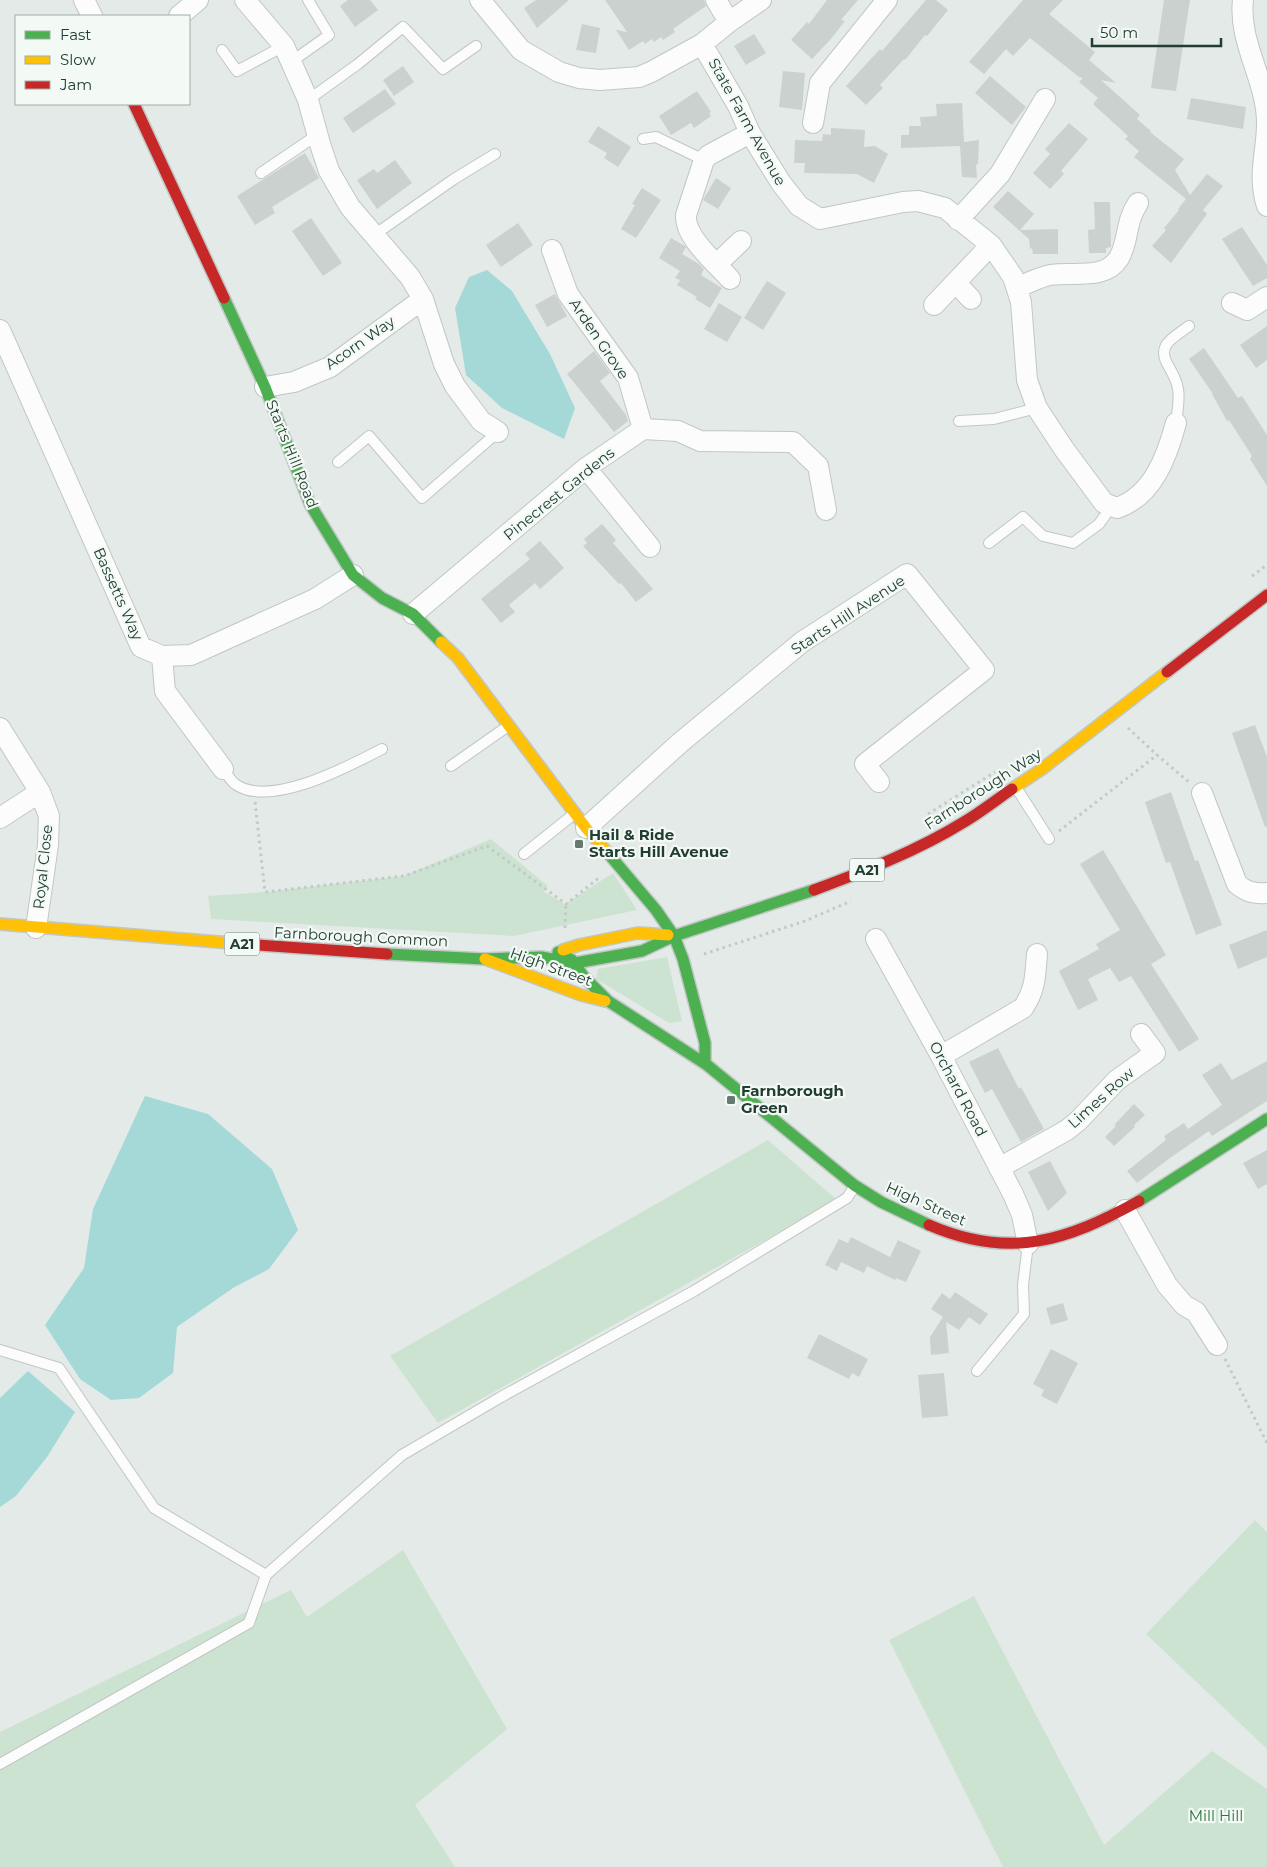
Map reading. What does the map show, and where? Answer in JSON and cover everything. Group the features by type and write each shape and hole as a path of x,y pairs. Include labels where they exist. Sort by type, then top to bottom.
{"main road":[{"name":"Starts Hill Road","path":"134,105 265,388 310,504 353,575 382,598 413,614 458,658 580,821 656,910 674,936"},
{"name":"Farnborough Way","path":"674,936 808,892 896,858 964,822 1016,788 1267,594"},
{"name":"Farnborough Common","path":"0,924 320,950 484,959 541,957 575,964 642,951 674,936"},
{"name":"Farnborough Common","path":"541,957 579,945 638,933 674,936"},
{"path":"674,936 683,959 705,1043 705,1063"},
{"name":"High Street","path":"558,952 570,956 584,978 609,1002 705,1063 855,1186 879,1201 912,1217 965,1238 995,1244 1028,1244 1054,1239 1088,1226 1149,1197 1267,1119"},
{"name":"High Street","path":"484,959 581,995 609,1002"}],"street":[{"path":"84,0 92,15"},
{"path":"180,15 198,0"},
{"path":"245,0 287,54 308,100 329,171 350,207 410,277 423,298 444,364 455,386 481,421 498,432"},
{"path":"480,0 521,50 559,72 579,78 600,80 639,77 702,44 729,22 762,0"},
{"path":"716,0 729,22"},
{"path":"814,123 820,83 887,0"},
{"path":"1243,0 1242,23 1262,88 1267,122 1261,175 1267,206"},
{"name":"State Farm Avenue","path":"702,44 781,184 799,206 820,219 903,202 918,201 944,208 991,245 1013,277 1017,287 1021,302 1027,380 1037,408 1064,449 1107,505"},
{"path":"958,220 1000,174 1045,98"},
{"path":"741,242 724,272 690,234 686,222 686,214 704,160 750,132"},
{"path":"1017,287 1047,276 1107,270 1119,257 1126,238 1131,214 1138,203"},
{"path":"934,305 991,245"},
{"name":"Arden Grove","path":"552,250 568,294 628,378 643,429"},
{"path":"956,283 971,299"},
{"path":"1232,303 1247,310 1267,297"},
{"name":"Acorn Way","path":"265,388 294,382 330,367 423,298"},
{"name":"Bassetts Way","path":"0,330 141,646 162,656"},
{"path":"1107,505 1117,508 1122,506 1145,489 1163,462 1176,424"},
{"path":"643,429 678,431 700,441 793,442 818,466 826,510"},
{"name":"Pinecrest Gardens","path":"413,614 586,468 643,429"},
{"path":"586,468 650,547"},
{"name":"Starts Hill Avenue","path":"580,821 681,742 802,642 907,574 984,670 864,764 879,782"},
{"path":"223,769 165,691 162,656 190,655 315,599 353,575"},
{"name":"Royal Close","path":"0,728 40,792 49,816 48,845 36,928"},
{"path":"0,818 40,792"},
{"path":"1202,792 1236,884 1246,891 1257,894 1267,893"},
{"name":"Orchard Road","path":"876,939 941,1056 1013,1194 1022,1215 1028,1244"},
{"path":"941,1056 1023,1008 1031,996 1035,982 1037,954"},
{"name":"Limes Row","path":"999,1168 1067,1130 1117,1080 1155,1053 1141,1034"},
{"path":"1125,1210 1167,1285 1184,1304 1196,1312 1218,1345"}],"lane":[{"path":"222,50 237,71 287,54 329,35 308,0"},
{"path":"308,100 358,64 403,27 443,68 476,46"},
{"path":"261,173 317,135"},
{"path":"643,138 656,137 704,160"},
{"path":"374,234 454,179 495,154"},
{"path":"1176,424 1178,388 1164,358 1164,349 1168,342 1189,326"},
{"path":"960,421 994,419 1037,408"},
{"path":"338,462 369,436 422,498 498,432"},
{"path":"989,543 1023,517 1043,536 1072,543 1099,524 1107,505"},
{"path":"451,766 509,725"},
{"path":"223,769 235,784 254,792 283,790 338,772 382,749"},
{"path":"1016,788 1049,839"},
{"path":"524,854 580,821"},
{"path":"0,1764 249,1623 266,1575 402,1455 501,1397 702,1286 847,1198 855,1186"},
{"path":"977,1371 1024,1314 1023,1285 1028,1244"},
{"path":"0,1350 59,1368 154,1508 266,1575"}],"path":[{"path":"1252,577 1267,565"},
{"path":"1114,714 1157,756 1202,792"},
{"path":"1049,839 1157,756"},
{"path":"923,818 1002,767"},
{"path":"254,792 265,892 404,876 487,846 566,904"},
{"path":"565,934 566,904 616,864"},
{"path":"1218,1345 1267,1443"}],"green space":[{"path":"491,839 548,886 543,891 565,904 613,873 637,910 514,936 211,919 208,896 265,892 404,876"},
{"path":"667,957 682,1021 669,1023 596,979 598,969"},
{"path":"768,1140 837,1200 438,1423 390,1356"},
{"path":"1255,1520 1267,1532 1267,1749 1146,1634"},
{"path":"403,1550 507,1729 415,1805 455,1867 0,1867 0,1732 291,1590 307,1617"},
{"name":"Mill Hill","path":"974,1596 1104,1845 1212,1751 1267,1789 1267,1867 1003,1867 889,1640"}],"water":[{"path":"487,270 512,291 550,354 575,408 564,439 502,408 466,375 455,308 469,277"},
{"path":"145,1096 208,1114 272,1169 298,1230 269,1269 233,1288 177,1327 173,1373 139,1398 111,1400 80,1379 45,1325 84,1268 93,1209"},
{"path":"28,1371 75,1412 47,1457 16,1496 0,1507 0,1398"}],"building":[{"path":"348,0 370,0 378,10 355,27 340,6"},
{"path":"536,0 569,0 537,28 524,8"},
{"path":"605,0 704,0 706,6 673,29 675,32 663,40 661,37 654,42 652,39 645,44 643,41 629,50 616,30 627,32"},
{"path":"827,0 858,0 841,20 845,21 812,59 791,40 807,22 809,24"},
{"path":"926,0 936,0 948,10 927,36 925,35 905,60 880,85 883,88 866,105 846,86 880,49 882,51"},
{"path":"1023,0 1063,0 1049,14 1095,52 1089,60 1116,83 1101,80 1140,115 1137,119 1150,132 1184,159 1175,170 1190,195 1207,174 1223,186 1203,210 1207,214 1171,263 1152,246 1166,230 1164,228 1186,199 1134,157 1139,151 1125,139 1128,136 1093,104 1098,98 1079,82 1083,78 1079,77 1030,38 1013,56 1006,49 984,74 969,62"},
{"path":"1164,0 1190,0 1176,91 1151,88"},
{"path":"582,24 600,28 596,53 576,50"},
{"path":"754,34 766,53 746,65 734,46"},
{"path":"403,66 414,82 394,96 383,80"},
{"path":"783,71 805,73 802,110 779,107"},
{"path":"990,76 1026,107 1012,125 975,93"},
{"path":"385,89 396,104 353,133 343,118"},
{"path":"697,91 711,112 709,113 711,116 694,128 691,123 671,135 659,116"},
{"path":"1191,98 1246,107 1243,129 1187,119"},
{"path":"962,103 964,142 979,140 978,164 976,165 977,178 962,177 960,146 901,148 901,135 909,135 909,126 921,126 920,117 937,116 936,104"},
{"path":"1069,123 1088,139 1061,171 1064,174 1050,189 1033,173 1050,154 1045,149"},
{"path":"598,126 631,147 618,167 604,158 607,153 588,142"},
{"path":"831,128 865,130 864,147 875,146 888,154 874,183 857,174 804,173 805,163 794,163 795,140 822,141 823,134 831,135"},
{"path":"305,153 319,178 272,207 275,213 255,225 237,196"},
{"path":"395,160 412,183 377,209 357,180 374,169 377,173"},
{"path":"716,178 731,188 718,209 703,200"},
{"path":"642,188 661,200 636,238 621,229 635,205 632,204"},
{"path":"1008,191 1034,214 1020,230 1058,229 1058,254 1033,254 1032,248 1030,249 1029,239 993,207"},
{"path":"1094,202 1110,202 1111,247 1106,248 1106,253 1089,253 1088,230 1095,229"},
{"path":"311,218 342,263 323,276 292,231"},
{"path":"518,223 533,245 501,267 486,245"},
{"path":"1242,227 1267,265 1267,278 1253,286 1222,239"},
{"path":"671,238 686,247 682,254 704,269 701,275 722,288 710,308 695,299 697,297 677,285 680,280 675,278 680,271 659,258"},
{"path":"767,281 786,293 763,330 744,318"},
{"path":"555,294 567,316 547,327 535,305"},
{"path":"719,303 742,317 727,342 704,329"},
{"path":"1267,326 1267,360 1256,368 1240,345"},
{"path":"1204,348 1238,398 1242,396 1267,435 1267,486 1250,459 1252,456 1229,420 1227,421 1213,394 1189,359"},
{"path":"594,351 610,373 600,381 626,415 628,421 614,432 567,374"},
{"path":"602,524 616,540 613,543 653,589 636,602 621,583 619,584 583,546 587,543 584,539"},
{"path":"540,541 564,568 540,589 535,583 509,605 515,612 501,623 481,599 530,559 525,554"},
{"path":"1255,725 1267,757 1267,826 1265,827 1232,733"},
{"path":"1171,792 1195,861 1198,860 1222,925 1196,935 1170,862 1166,863 1145,802"},
{"path":"1103,850 1166,955 1151,964 1199,1039 1179,1052 1131,976 1119,982 1110,968 1088,979 1098,1000 1078,1010 1059,971 1099,949 1096,944 1120,930 1080,864"},
{"path":"1267,930 1267,957 1238,969 1229,945"},
{"path":"998,1048 1019,1089 1021,1087 1044,1129 1021,1142 992,1089 985,1093 969,1062"},
{"path":"1267,1061 1267,1101 1212,1136 1209,1131 1137,1183 1127,1171 1166,1140 1164,1136 1184,1123 1188,1129 1222,1105 1202,1075 1221,1063 1232,1080"},
{"path":"1134,1104 1145,1115 1114,1146 1105,1137"},
{"path":"1267,1150 1267,1184 1258,1189 1243,1163"},
{"path":"1050,1161 1067,1193 1048,1211 1028,1172"},
{"path":"851,1237 890,1257 898,1240 921,1251 906,1282 896,1278 895,1280 867,1266 864,1273 841,1262 837,1271 825,1265 839,1239 848,1243"},
{"path":"955,1292 988,1314 980,1325 969,1317 959,1330 946,1322 949,1353 931,1355 930,1337 943,1317 931,1309 942,1293 950,1299"},
{"path":"1063,1303 1068,1320 1051,1325 1046,1308"},
{"path":"819,1334 868,1359 859,1377 852,1373 849,1379 807,1358"},
{"path":"1051,1349 1078,1363 1057,1404 1041,1396 1044,1390 1033,1384"},
{"path":"944,1373 948,1416 922,1418 918,1375"}],"traffic: fast":[{"path":"224,298 265,387 310,504 353,575 382,598 413,614 441,642"},
{"path":"607,852 656,910 674,936 683,959 705,1043 705,1063"},
{"path":"387,954 484,959 541,957 575,963 642,951 674,936 814,890"},
{"path":"558,952 572,960 584,977 608,1001 707,1065 854,1185 881,1202 929,1225"},
{"path":"1139,1201 1267,1119"}],"traffic: slow":[{"path":"441,642 458,658 586,828 607,852"},
{"path":"1012,789 1042,769 1167,672"},
{"path":"0,924 243,944"},
{"path":"563,950 638,933 668,935"},
{"path":"485,959 581,995 605,1001"}],"traffic: jam":[{"path":"134,105 224,298"},
{"path":"1167,672 1267,595"},
{"path":"814,890 871,868 928,842 970,818 1012,789"},
{"path":"243,944 387,954"},
{"path":"929,1225 958,1236 986,1242 1012,1243 1037,1241 1087,1227 1139,1201"}],"place":[{"name":"Hail & Ride Starts Hill Avenue","path":"579,844"},
{"name":"Farnborough Green","path":"731,1100"}]}
